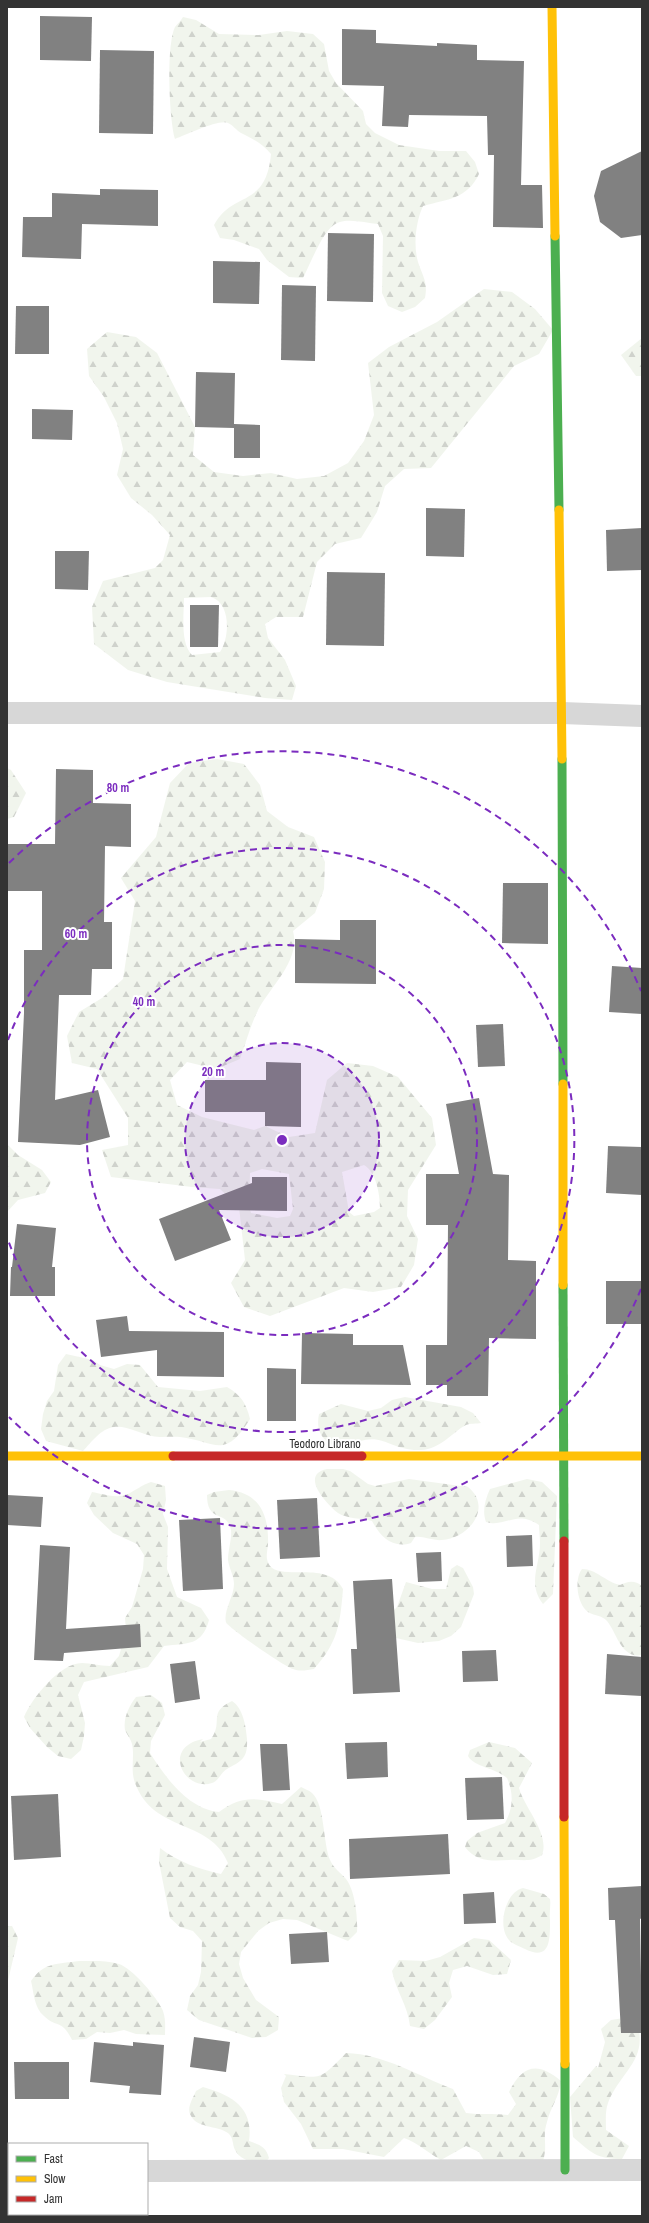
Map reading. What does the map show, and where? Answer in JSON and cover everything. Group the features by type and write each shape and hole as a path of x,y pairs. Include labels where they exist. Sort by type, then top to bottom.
{"street":[{"path":"552,7 562,713 564,2170"},
{"path":"7,712 562,713 642,716"},
{"name":"Teodoro Librano","path":"7,1456 642,1456"},
{"path":"148,2171 642,2170"}],"green space":[{"path":"183,17 196,20 219,34 259,35 287,31 313,34 324,44 329,71 336,83 363,111 366,124 375,133 399,145 439,151 466,151 475,162 479,174 469,189 456,197 423,206 417,226 416,255 423,276 426,292 425,298 415,307 402,312 388,306 382,293 383,236 378,224 357,221 337,223 327,232 317,248 303,278 289,277 267,260 259,249 234,240 220,238 214,225 222,214 230,207 248,197 263,183 268,171 271,154 261,144 224,122 210,125 175,139 171,116 169,82 170,49 175,27"},
{"path":"484,289 512,292 535,309 553,330 539,354 514,366 431,468 404,469 385,486 377,512 361,538 335,544 317,562 303,617 276,617 265,624 268,638 285,660 296,686 292,700 265,698 167,682 128,670 94,644 92,607 103,581 155,568 163,560 170,535 152,515 131,498 117,475 123,449 117,423 104,397 89,376 87,349 107,332 136,337 157,353 195,427 193,455 214,472 243,476 271,473 297,479 324,476 348,463 364,441 374,415 368,363 389,347 437,322","holes":["211,597 218,600 222,606 227,621 226,638 223,646 220,652 192,655 188,650 184,636 184,598"]},
{"path":"642,338 642,376 636,376 621,355"},
{"path":"217,759 244,764 260,785 267,811 288,827 314,837 325,862 324,889 315,913 293,931 293,952 289,963 258,1010 250,1028 240,1059 216,1069 187,1062 170,1080 177,1105 202,1117 254,1130 265,1126 289,1137 315,1133 327,1080 347,1063 373,1066 398,1077 432,1118 436,1145 408,1190 407,1216 418,1239 414,1265 401,1287 373,1292 344,1288 270,1316 244,1307 231,1283 245,1260 239,1207 220,1189 111,1177 102,1150 128,1145 128,1118 97,1069 72,1063 67,1036 79,1012 102,998 123,979 135,901 121,878 156,837 170,783 189,763","holes":["364,1165 372,1173 374,1178 378,1190 380,1208 374,1212 354,1216 349,1212 342,1172","262,1169 289,1174 293,1209 290,1216 277,1218 251,1213 249,1206 250,1173"]},
{"path":"7,768 11,770 26,793 14,817 7,819"},
{"path":"7,1144 18,1155 42,1170 51,1182 45,1193 18,1200 7,1212"},
{"path":"66,1354 93,1360 100,1365 114,1369 127,1364 140,1365 158,1387 200,1391 227,1387 236,1393 242,1400 247,1408 250,1419 233,1440 226,1444 219,1445 180,1437 152,1436 128,1428 119,1427 109,1428 100,1433 83,1451 46,1441 41,1429 43,1414 47,1401 54,1391 58,1365"},
{"path":"405,1397 461,1407 473,1413 481,1423 466,1425 440,1444 421,1450 410,1450 384,1441 367,1440 356,1443 344,1450 327,1441 320,1433 318,1421 319,1414 341,1404 368,1411 381,1408 392,1400"},
{"path":"327,1469 343,1469 350,1471 368,1484 375,1486 409,1479 468,1487 475,1495 478,1504 478,1513 468,1528 451,1538 439,1540 415,1537 411,1543 392,1543 379,1532 372,1521 342,1515 322,1497 315,1483 315,1477 319,1472"},
{"path":"527,1479 542,1482 557,1496 553,1594 543,1604 538,1596 535,1582 540,1543 539,1525 524,1519 499,1523 486,1522 484,1514 485,1501 490,1489"},
{"path":"151,1482 165,1486 166,1500 163,1514 168,1527 167,1569 177,1597 201,1608 209,1620 202,1635 198,1639 193,1642 164,1646 148,1667 84,1682 78,1695 85,1723 81,1750 71,1759 58,1756 47,1747 30,1728 24,1717 40,1692 56,1675 65,1669 82,1663 110,1666 119,1656 126,1631 125,1618 132,1607 143,1569 144,1555 137,1544 113,1533 94,1515 87,1503 92,1492 110,1496 119,1496 128,1494"},
{"path":"229,1490 240,1492 249,1496 256,1501 261,1508 267,1525 267,1558 270,1566 276,1570 285,1572 306,1572 327,1575 336,1580 343,1589 341,1613 333,1641 314,1669 293,1669 246,1639 226,1622 225,1618 234,1589 233,1578 228,1560 231,1530 226,1520 210,1510 207,1495 214,1492"},
{"path":"457,1565 463,1568 473,1587 474,1594 461,1627 451,1636 439,1641 418,1643 396,1638 378,1627 397,1607 406,1582 432,1589 446,1589 451,1569"},
{"path":"582,1569 592,1571 620,1585 631,1582 642,1586 642,1655 629,1653 624,1649 607,1621 588,1612 584,1608 579,1598 577,1585"},
{"path":"151,1695 162,1703 165,1715 151,1741 150,1753 179,1791 197,1805 208,1810 219,1812 235,1803 249,1799 264,1800 282,1804 301,1787 309,1791 316,1798 322,1815 330,1860 335,1868 346,1879 352,1890 357,1919 357,1932 348,1941 297,1920 283,1919 269,1923 258,1931 241,1952 239,1964 243,1978 256,2000 279,2017 278,2030 266,2037 252,2038 199,2020 187,2010 190,1996 198,1985 201,1972 202,1941 193,1931 180,1927 170,1918 159,1862 160,1848 189,1864 221,1874 228,1863 220,1849 209,1839 155,1811 144,1799 135,1783 133,1773 132,1744 125,1730 125,1721 129,1708 136,1697"},
{"path":"232,1701 239,1708 245,1723 247,1745 245,1755 237,1764 225,1770 212,1783 202,1784 193,1781 186,1775 181,1767 180,1759 183,1751 190,1744 203,1739 200,1742 211,1739 215,1733 220,1709"},
{"path":"489,1742 515,1748 532,1763 519,1788 543,1839 544,1847 542,1855 534,1859 485,1860 474,1856 465,1847 467,1841 477,1833 505,1823 510,1812 512,1795 507,1778 475,1763 468,1756 470,1750"},
{"path":"523,1888 544,1894 550,1899 549,1941 544,1950 540,1952 534,1952 514,1944 505,1934 503,1919 507,1903 517,1891"},
{"path":"7,1926 12,1926 18,1938 7,1985"},
{"path":"474,1938 489,1940 511,1960 507,1974 493,1975 467,1966 453,1970 449,1983 452,1997 435,2020 424,2029 410,2026 407,2012 392,1971 399,1960 426,1961 440,1957"},
{"path":"79,1961 109,1962 119,1964 131,1971 144,1984 160,2005 165,2017 165,2035 136,2034 124,2030 110,2033 97,2032 86,2039 72,2040 62,2026 48,2020 36,2005 31,1981 41,1970 46,1967"},
{"path":"624,2018 637,2023 640,2036 636,2057 613,2092 607,2106 606,2130 629,2146 622,2159 613,2159 595,2154 573,2137 570,2097 596,2066 598,2068 605,2042 601,2029 611,2020"},
{"path":"346,2053 360,2054 387,2061 453,2089 466,2113 471,2114 508,2115 516,2104 509,2092 519,2076 525,2071 531,2069 545,2070 561,2081 559,2092 546,2127 543,2161 486,2164 479,2152 466,2146 441,2160 404,2138 384,2157 343,2149 313,2149 301,2124 284,2102 281,2088 286,2076 284,2074 313,2077 319,2076 330,2069"},
{"path":"203,2087 223,2094 238,2104 244,2111 248,2119 250,2129 249,2141 259,2145 266,2151 269,2158 265,2163 257,2163 244,2159 235,2150 232,2139 228,2133 197,2122 193,2119 189,2111 190,2105 196,2091"}],"building":[{"path":"40,16 92,17 91,61 40,60"},
{"path":"342,29 376,30 376,43 437,46 437,43 477,45 477,60 524,61 521,185 542,185 543,228 493,227 494,155 488,155 487,116 409,115 408,127 382,126 384,86 342,85"},
{"path":"100,50 154,51 153,134 99,133"},
{"path":"642,151 642,235 621,238 600,222 594,196 601,171"},
{"path":"100,189 158,190 158,226 82,224 81,259 22,257 23,217 52,217 52,193 100,195"},
{"path":"328,233 374,234 373,302 327,301"},
{"path":"213,261 260,262 259,304 213,303"},
{"path":"282,285 316,286 315,361 281,360"},
{"path":"16,306 49,306 49,354 15,354"},
{"path":"196,372 235,373 234,424 260,425 260,458 234,458 234,428 195,427"},
{"path":"32,409 73,410 72,440 32,439"},
{"path":"426,508 465,509 464,557 426,556"},
{"path":"642,528 642,570 607,571 606,530"},
{"path":"55,551 89,551 88,590 55,589"},
{"path":"327,572 385,573 384,646 326,645"},
{"path":"190,605 219,605 218,647 190,647"},
{"path":"56,769 93,770 93,803 131,804 131,847 105,846 104,922 112,922 112,969 92,969 91,995 59,995 55,1100 98,1090 110,1137 80,1145 18,1142 24,1013 24,950 42,950 42,891 7,891 7,844 55,844"},
{"path":"503,883 548,883 548,944 502,943"},
{"path":"340,920 376,920 376,984 295,983 295,939 340,940"},
{"path":"612,966 642,968 642,1014 609,1012"},
{"path":"503,1024 505,1066 478,1067 476,1025"},
{"path":"266,1062 301,1063 301,1127 265,1126 265,1112 205,1112 205,1080 266,1080"},
{"path":"479,1098 493,1174 509,1175 508,1260 536,1261 536,1339 489,1338 488,1396 447,1396 447,1385 426,1385 426,1345 447,1345 448,1225 426,1225 426,1174 459,1174 446,1104"},
{"path":"608,1146 642,1147 642,1195 606,1193"},
{"path":"252,1177 287,1177 287,1211 219,1210 231,1240 175,1261 159,1219 252,1183"},
{"path":"17,1224 56,1228 52,1267 55,1267 55,1296 10,1296 11,1267"},
{"path":"606,1281 642,1281 642,1324 606,1324"},
{"path":"127,1316 129,1331 224,1332 224,1377 157,1376 157,1350 101,1357 96,1320"},
{"path":"302,1333 353,1334 353,1345 403,1345 411,1385 301,1384"},
{"path":"267,1368 296,1369 296,1421 267,1421"},
{"path":"7,1495 43,1497 41,1527 7,1525"},
{"path":"317,1498 320,1557 280,1559 277,1500"},
{"path":"220,1518 223,1589 183,1591 179,1520"},
{"path":"532,1535 533,1566 507,1567 506,1536"},
{"path":"40,1545 70,1547 66,1629 140,1624 141,1647 64,1653 63,1661 34,1660"},
{"path":"441,1552 442,1581 418,1582 416,1553"},
{"path":"392,1579 400,1692 353,1694 351,1649 357,1649 353,1581"},
{"path":"496,1650 498,1681 463,1682 462,1651"},
{"path":"607,1654 642,1657 642,1696 605,1694"},
{"path":"195,1661 200,1699 175,1703 170,1664"},
{"path":"387,1742 388,1777 347,1779 345,1743"},
{"path":"260,1744 287,1744 290,1790 263,1791"},
{"path":"502,1777 504,1819 467,1820 465,1778"},
{"path":"58,1794 61,1857 14,1860 11,1796"},
{"path":"448,1834 450,1874 350,1879 349,1839"},
{"path":"642,1886 642,1918 640,1919 642,2033 621,2033 615,1920 609,1920 608,1888"},
{"path":"494,1892 496,1923 464,1924 463,1894"},
{"path":"327,1932 329,1962 291,1964 289,1934"},
{"path":"194,2037 230,2042 226,2072 190,2067"},
{"path":"94,2042 133,2046 133,2042 164,2045 161,2095 129,2093 130,2086 90,2082"},
{"path":"14,2062 69,2062 69,2099 15,2099"}],"traffic: fast":[{"path":"555,236 559,510"},
{"path":"562,759 563,1084"},
{"path":"563,1285 564,1541"},
{"path":"565,2064 565,2170"}],"traffic: slow":[{"path":"552,7 555,236"},
{"path":"559,510 562,759"},
{"path":"563,1084 563,1285"},
{"path":"7,1456 173,1456"},
{"path":"362,1456 642,1456"},
{"path":"564,1817 565,2064"}],"traffic: jam":[{"path":"173,1456 362,1456"},
{"path":"564,1541 564,1817"}]}
